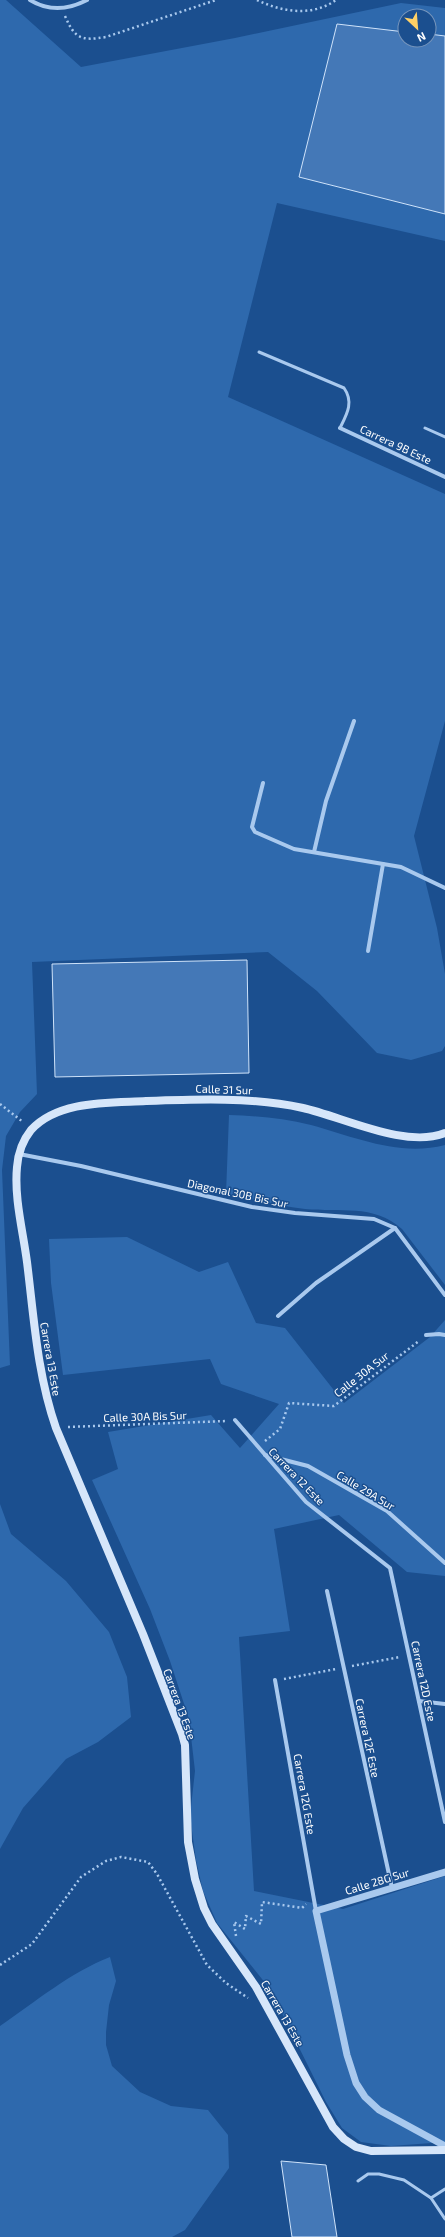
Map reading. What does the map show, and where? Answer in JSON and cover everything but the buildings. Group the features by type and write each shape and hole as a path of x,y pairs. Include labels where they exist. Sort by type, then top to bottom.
{"main road":[{"name":"Calle 31 Sur","path":"19,1154 24,1141 32,1130 54,1114 85,1106 221,1099 260,1102 305,1109 406,1137 430,1137 445,1133"},
{"name":"Carrera 13 Este","path":"19,1154 17,1183 34,1335 45,1394 56,1428 143,1634 182,1734 185,1745 187,1821 190,1854 199,1894 212,1924 256,1987 293,2051 321,2109 344,2139 356,2147 371,2150 445,2150"}],"street":[{"path":"30,0 44,6 61,8 74,6 87,0"},
{"name":"Carrera 9B Este","path":"340,428 445,477"},
{"path":"314,852 326,801 354,721"},
{"path":"262,782 252,827 255,832 294,849 401,867 445,888"},
{"path":"368,952 383,864"},
{"name":"Diagonal 30B Bis Sur","path":"19,1154 80,1166 252,1207 295,1213 374,1219 395,1228"},
{"path":"278,1316 316,1283 395,1228 445,1295"},
{"path":"426,1335 445,1335"},
{"name":"Carrera 12 Este","path":"235,1420 306,1502 390,1568"},
{"name":"Calle 29A Sur","path":"265,1455 308,1466 387,1511 445,1563"},
{"name":"Carrera 12D Este","path":"390,1568 445,1822"},
{"name":"Carrera 12F Este","path":"327,1591 392,1888"},
{"name":"Carrera 12G Este","path":"275,1680 316,1911"},
{"path":"419,1701 445,1704"},
{"name":"Calle 28G Sur","path":"316,1911 445,1872"},
{"path":"316,1911 347,2055 356,2083 364,2097 379,2110 445,2146"}],"lane":[{"path":"259,352 344,388 349,395 350,404 340,428"},
{"path":"425,428 445,437"},
{"path":"358,2181 368,2174 379,2174 404,2180 431,2198 445,2219"},
{"path":"431,2198 445,2189"}],"path":[{"path":"61,8 71,29 79,38 89,40 106,36 216,0"},
{"path":"257,0 271,7 293,12 326,7 336,0"},
{"path":"0,1104 32,1130"},
{"name":"Calle 30A Sur","path":"258,1446 280,1429 289,1403 334,1406 426,1335"},
{"name":"Calle 30A Bis Sur","path":"56,1428 235,1420"},
{"path":"0,1965 32,1944 81,1877 106,1861 121,1857 148,1862 157,1874 207,1964 226,1983 252,2001"},
{"path":"237,1944 234,1922 245,1929 246,1916 261,1924 262,1902 302,1908 313,1894"}],"shaded area":[{"path":"0,0 6,0 81,67 235,38 401,3 445,8 445,241 277,203 228,397 445,494 445,721 414,836 437,928 445,974 445,1046 442,1051 411,1060 377,1053 317,991 268,952 32,962 37,1094 20,1112 6,1136 2,1170 10,1365 0,1368"},
{"path":"229,1115 270,1118 301,1123 361,1140 394,1147 411,1149 445,1145 445,1285 402,1229 379,1215 356,1211 295,1208 226,1194"},
{"path":"127,1237 199,1272 228,1262 256,1323 285,1328 344,1403 430,1337 445,1320 445,1576 407,1572 339,1515 274,1529 290,1631 239,1637 254,1891 343,1909 445,1876 445,2142 391,2146 361,2142 342,2128 326,2102 270,1989 217,1923 203,1891 196,1860 190,1816 195,1771 189,1719 170,1661 150,1609 92,1480 118,1469 108,1432 211,1415 240,1448 279,1404 221,1384 210,1359 63,1375 51,1283 49,1239"},
{"path":"0,1504 11,1534 66,1581 109,1632 127,1677 131,1717 98,1742 66,1759 23,1808 0,1849"},
{"path":"110,1957 116,1981 109,2005 106,2045 112,2066 140,2092 171,2106 208,2110 228,2135 229,2168 185,2230 172,2237 0,2237 0,2026 67,1979"}]}
